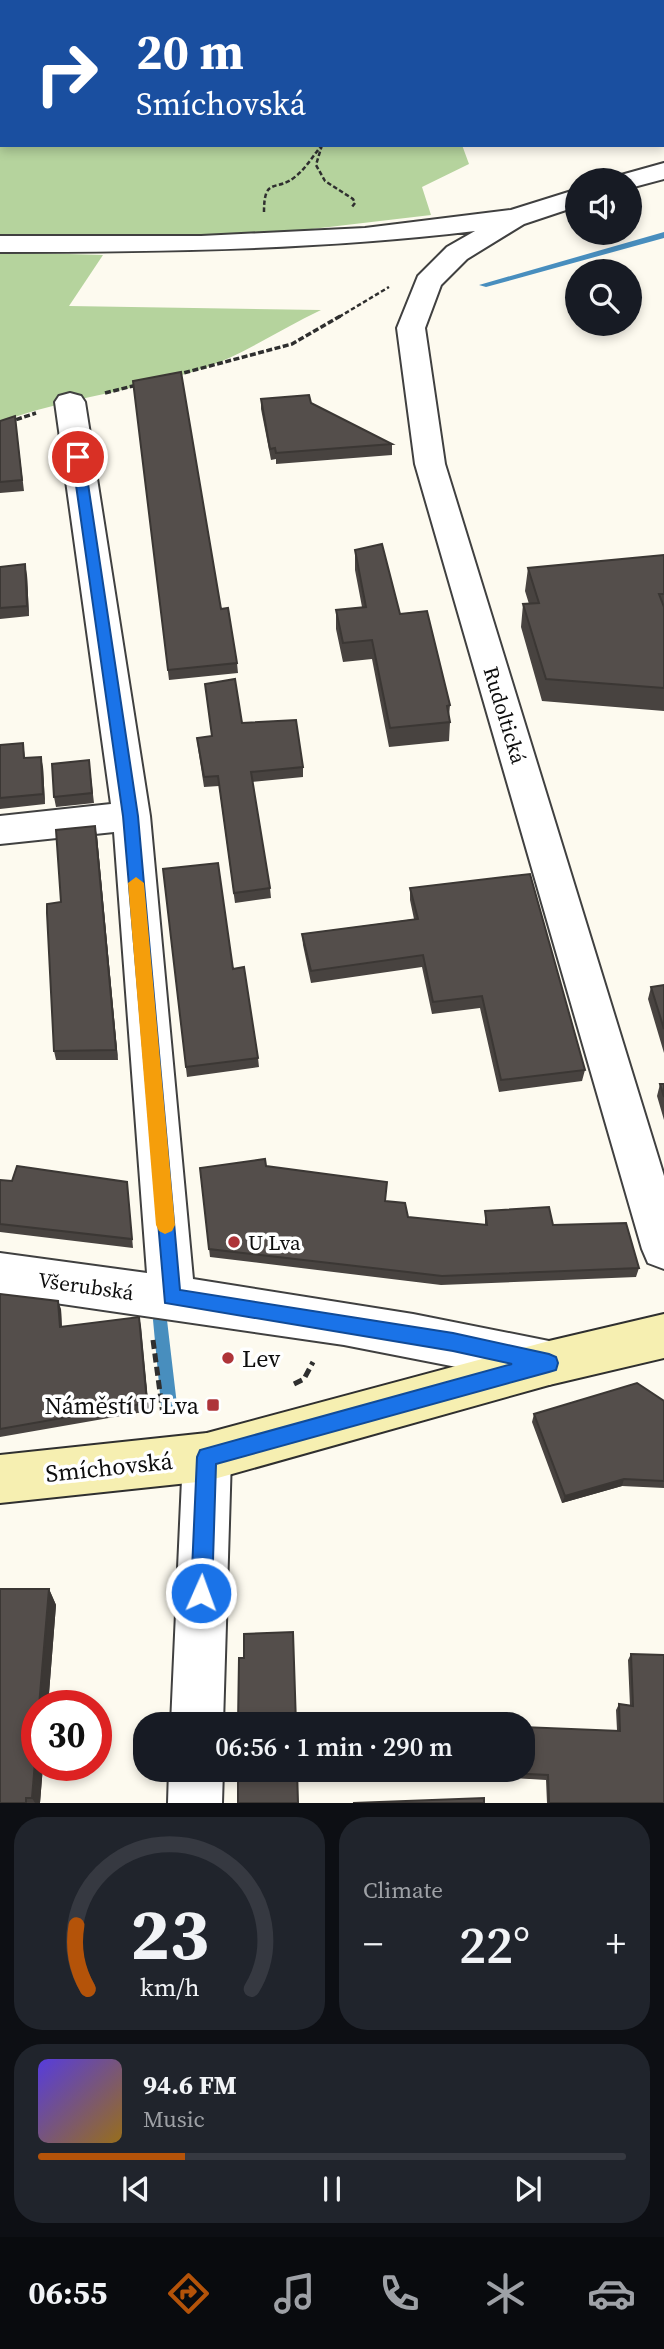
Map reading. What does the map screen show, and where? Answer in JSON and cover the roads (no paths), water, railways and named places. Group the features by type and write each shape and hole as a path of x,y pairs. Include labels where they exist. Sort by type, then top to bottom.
{"street":[{"path":"642,177 664,171"},
{"path":"0,244 236,242 366,236 515,218 565,201"},
{"name":"Rudoltická","path":"515,218 457,254 428,282 411,328 430,464 664,1249"},
{"path":"70,402 131,816 162,1312 453,1342 549,1363"},
{"path":"0,830 131,816"},
{"name":"Všerubská","path":"0,1274 162,1312"},
{"name":"Smíchovská","path":"0,1479 207,1457 549,1363 664,1336"},
{"path":"197,1712 207,1457"},
{"path":"195,1803 196,1782"}],"waterway":[{"path":"483,285 664,235"},
{"path":"160,1320 169,1405"}],"place":[{"name":"U Lva","path":"234,1242"},
{"name":"Lev","path":"228,1358"},
{"name":"Náměstí U Lva","path":"213,1405"}]}
